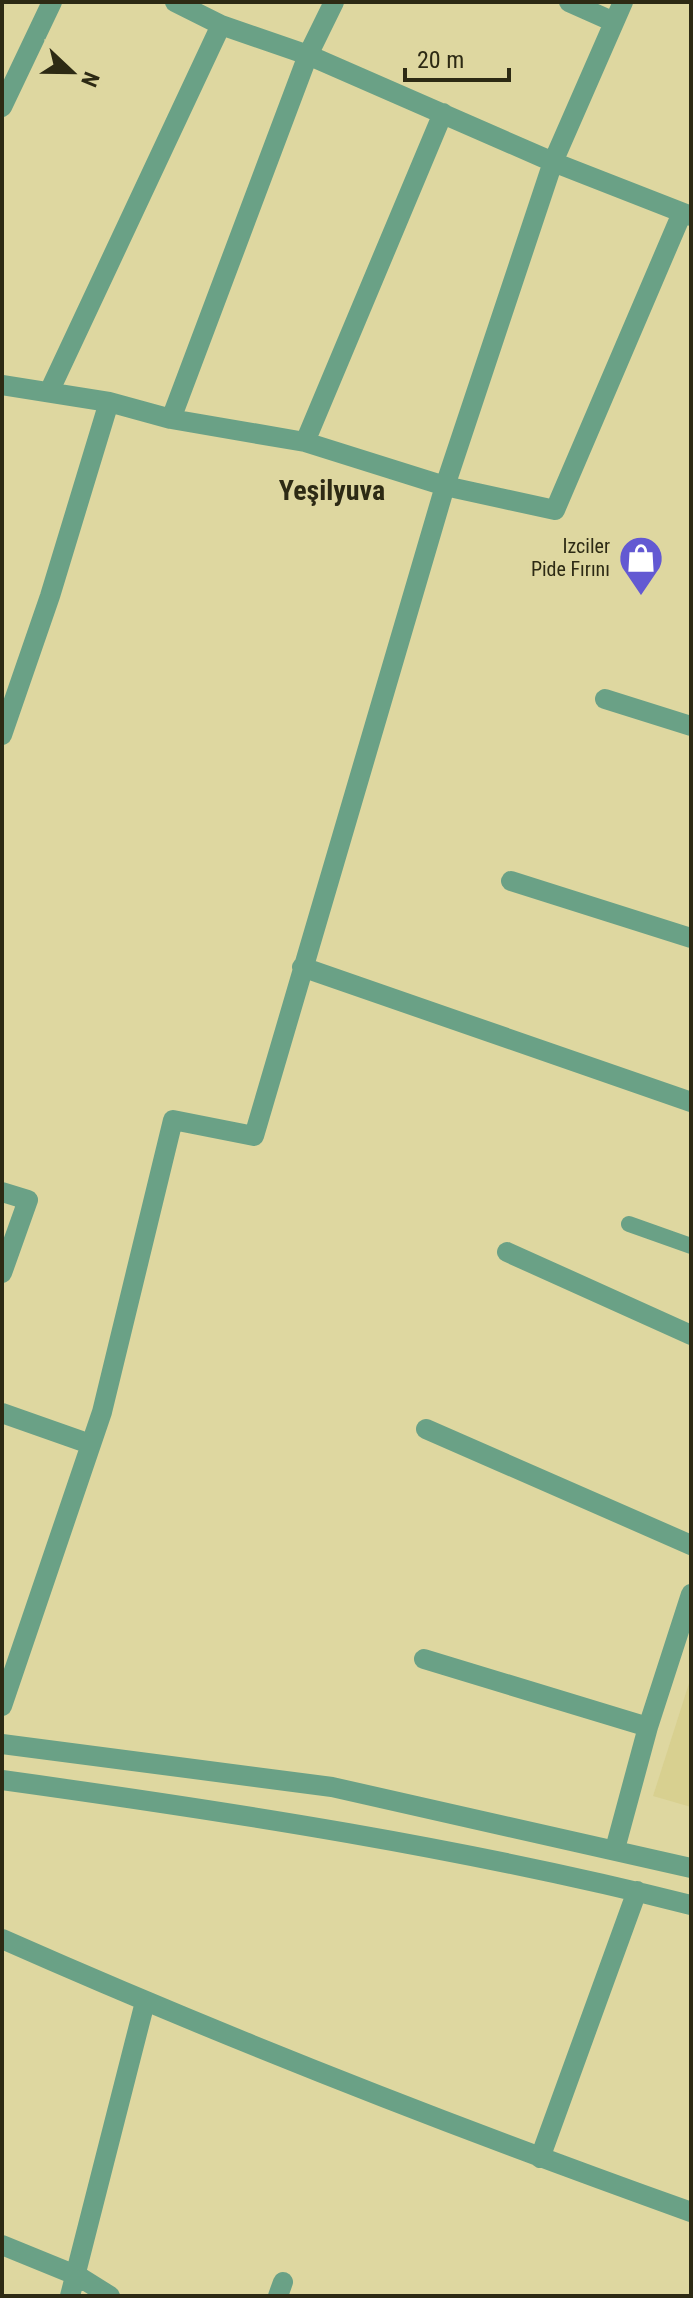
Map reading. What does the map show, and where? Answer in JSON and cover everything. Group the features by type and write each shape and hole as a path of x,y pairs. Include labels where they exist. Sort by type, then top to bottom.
{"street":[{"path":"2,107 52,2"},
{"path":"2,385 109,402 171,419 305,442 445,486 555,510 686,214 553,162 308,55 221,25 175,2"},
{"path":"171,419 308,55 334,2"},
{"path":"569,2 614,22"},
{"path":"2,1706 102,1412 173,1120 254,1136 445,486 553,162 623,2"},
{"path":"49,392 221,25"},
{"path":"305,442 443,113"},
{"path":"2,735 50,596 109,402"},
{"path":"605,699 691,726"},
{"path":"511,881 691,938"},
{"path":"302,967 691,1102"},
{"path":"2,1192 28,1200 2,1273"},
{"path":"507,1252 691,1335"},
{"path":"2,1413 90,1444"},
{"path":"426,1429 691,1545"},
{"path":"615,1849 648,1727 691,1594"},
{"path":"424,1659 648,1727"},
{"path":"2,1744 332,1787 691,1868"},
{"path":"2,1780 149,1800 456,1853 691,1905"},
{"path":"540,2158 637,1891"},
{"path":"2,1939 145,2002 540,2158 691,2212"},
{"path":"70,2296 78,2276 145,2002"},
{"path":"2,2245 78,2276 110,2296"}],"lane":[{"path":"629,1224 691,1246"}],"shaded area":[{"path":"691,1677 691,1807 653,1796"}],"place":[{"name":"Izciler Pide Fırını","path":"641,597"}],"district":[{"name":"Yeşilyuva","path":"332,490"}]}
